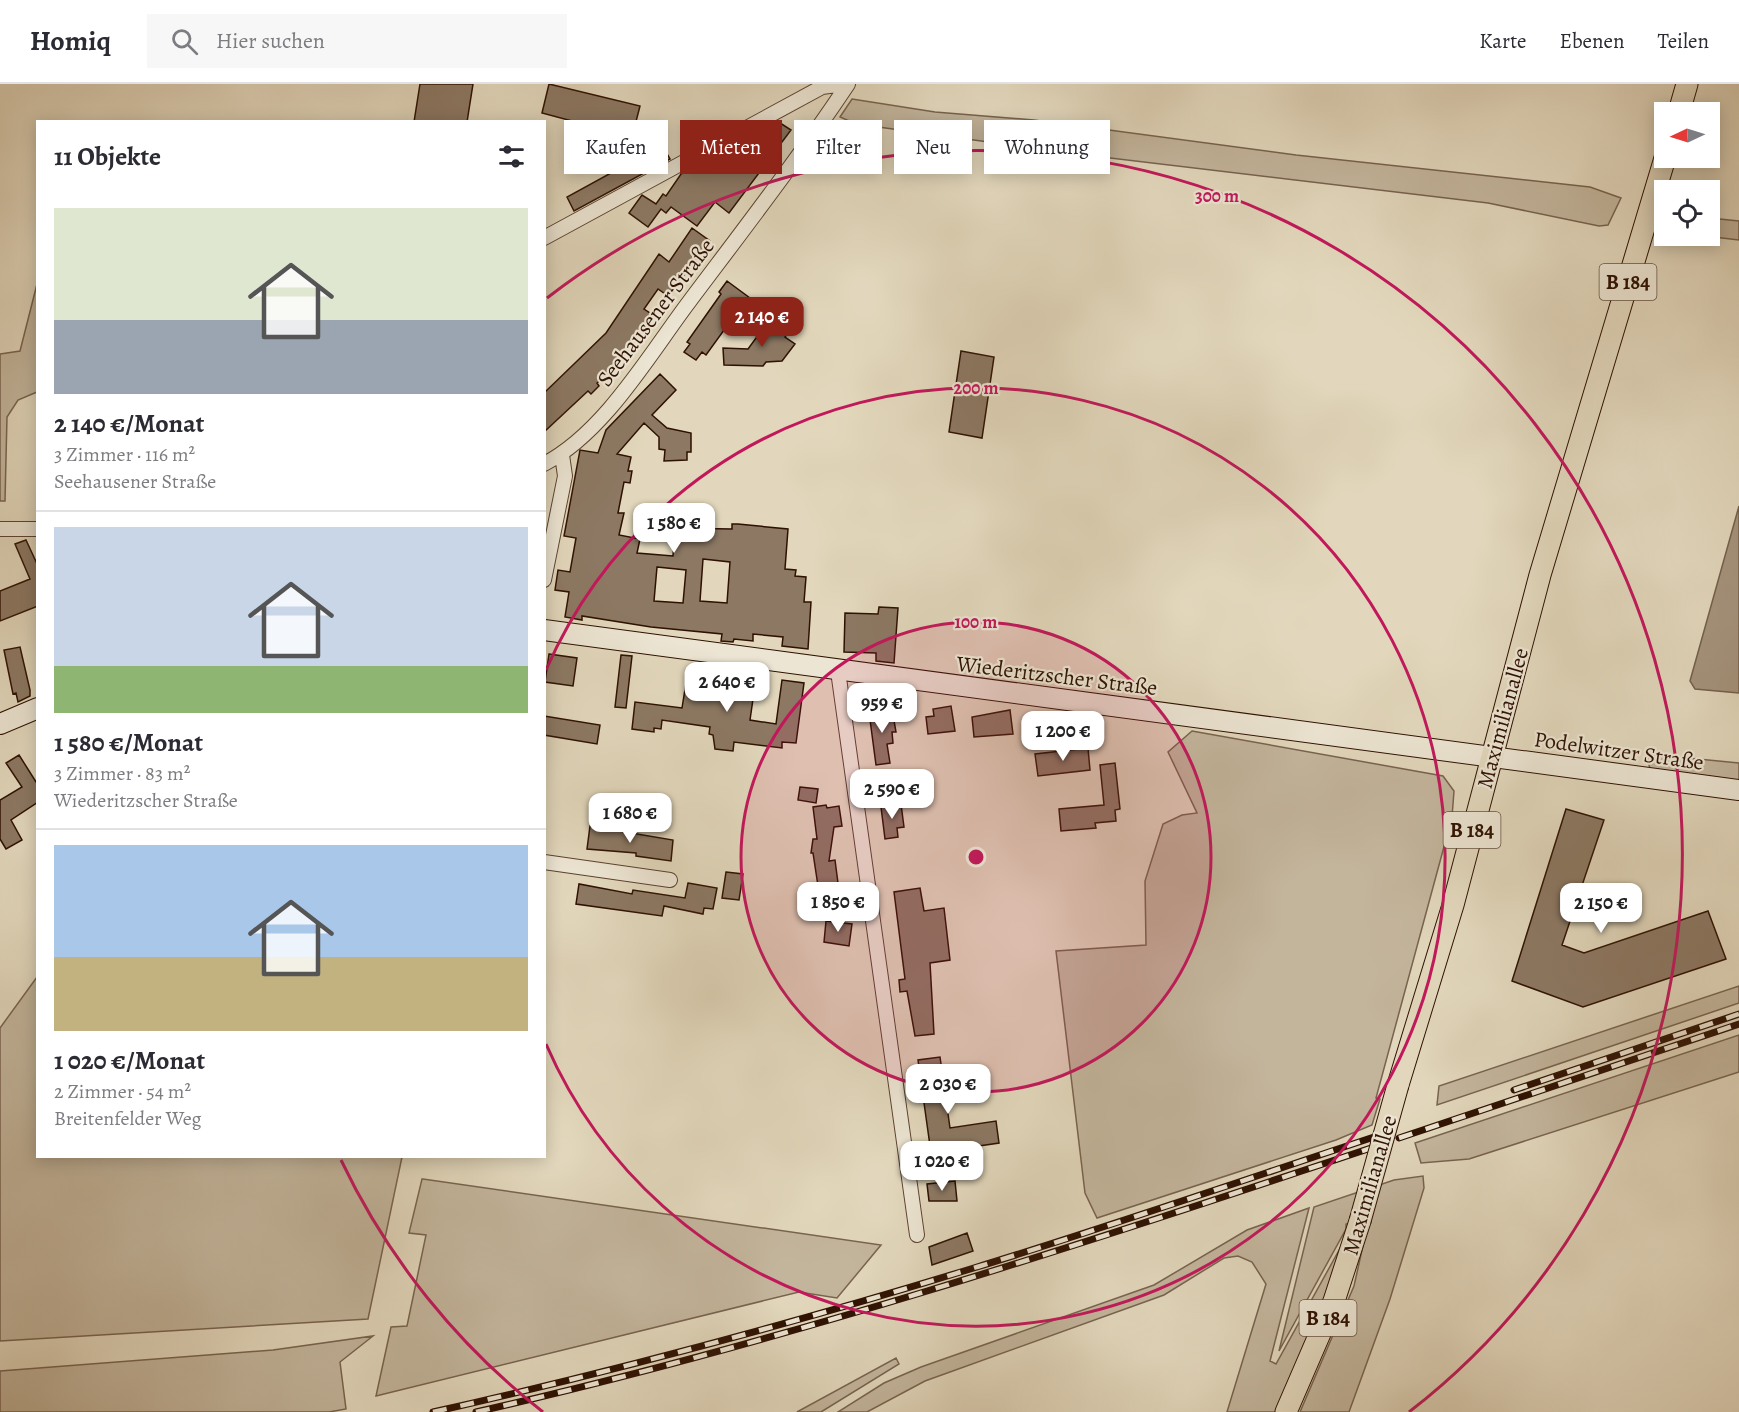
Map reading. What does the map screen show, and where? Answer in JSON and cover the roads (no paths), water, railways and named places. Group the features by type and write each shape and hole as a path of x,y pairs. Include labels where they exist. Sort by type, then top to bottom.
{"main road":[{"path":"1682,102 1687,84"},
{"name":"Maximilianallee","path":"1286,1412 1334,1302 1360,1221 1398,1085 1453,905 1540,575 1662,168"}],"street":[{"path":"546,237 822,87 846,84"},
{"name":"Seehausener Straße","path":"546,463 562,455 610,407 815,132 846,84"},
{"path":"546,570 565,476 562,455"},
{"path":"0,529 36,530"},
{"name":"Wiederitzscher Straße","path":"546,630 838,671 1492,756"},
{"path":"838,671 917,1235"},
{"path":"0,724 36,709"},
{"name":"Podelwitzer Straße","path":"1492,756 1739,790"},
{"path":"546,862 670,880"}],"railway":[{"path":"1514,1090 1739,1014"},
{"path":"1399,1138 1739,1024"},
{"path":"433,1412 638,1363 842,1307 977,1267 1377,1136"},
{"path":"476,1412 703,1355 928,1291 1374,1147"}]}
